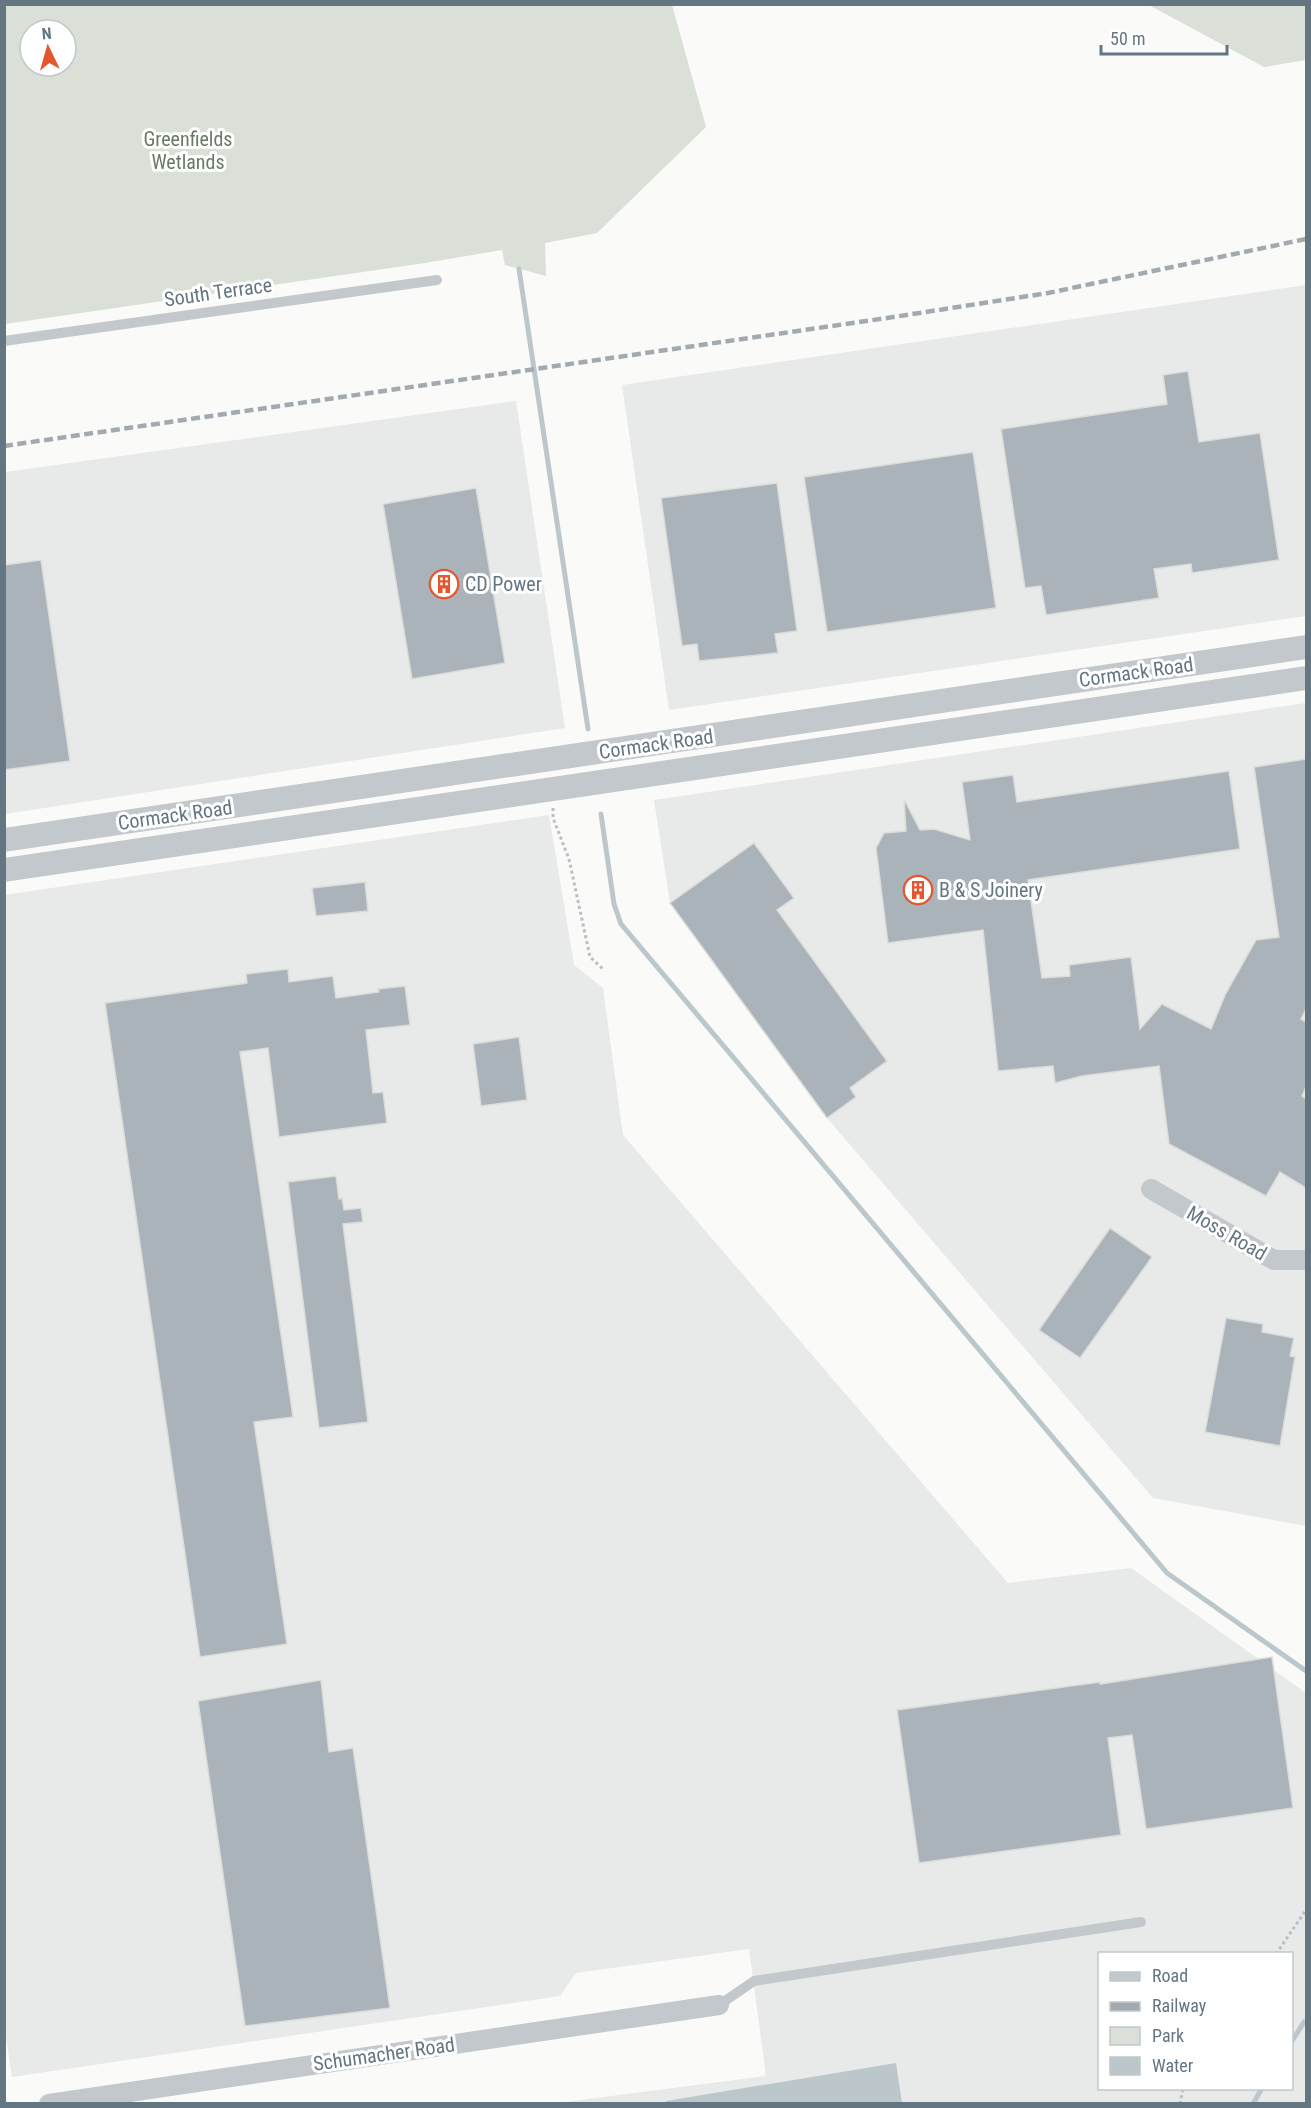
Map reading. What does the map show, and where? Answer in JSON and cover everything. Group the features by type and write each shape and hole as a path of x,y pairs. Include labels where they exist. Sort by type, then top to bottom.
{"street":[{"name":"Cormack Road","path":"4,840 1306,647"},
{"name":"Cormack Road","path":"4,870 1306,678"},
{"name":"Moss Road","path":"1151,1189 1274,1260 1306,1260"},
{"name":"Schumacher Road","path":"49,2103 719,2005"}],"lane":[{"name":"South Terrace","path":"4,341 437,280"},
{"path":"719,2005 754,1981 1141,1922"}],"path":[{"path":"553,789 553,818 569,859 590,957 603,969"},
{"path":"1277,1952 1306,1910"}],"shaded area":[{"path":"1306,285 1306,616 669,710 622,385"},
{"path":"516,401 565,728 5,814 5,472"},
{"path":"1306,703 1306,1526 1153,1498 827,1118 670,903 654,800"},
{"path":"549,815 574,965 603,988 623,1135 1008,1583 1131,1568 1306,1693 1306,2103 557,2103 766,2076 749,1949 576,1973 560,1996 12,2077 4,2024 4,895"}],"green space":[{"name":"Greenfields Wetlands","path":"4,5 672,5 706,127 597,233 545,243 546,276 505,265 502,250 5,324"},
{"path":"1149,5 1306,5 1306,60 1264,67"}],"water":[{"path":"896,2063 902,2103 666,2103 666,2101"}],"building":[{"path":"1188,371 1199,442 1260,433 1279,560 1192,573 1191,564 1154,569 1159,598 1046,615 1041,586 1025,588 1001,429 1167,404 1163,375"},
{"path":"973,452 996,608 827,632 804,477"},
{"path":"777,483 797,631 775,634 778,653 699,661 697,644 682,646 661,498"},
{"name":"CD Power","path":"476,488 505,663 412,679 383,504"},
{"path":"41,560 70,761 4,770 4,565"},
{"path":"1306,759 1306,1009 1301,1019 1306,1022 1306,1087 1302,1096 1306,1099 1306,1188 1280,1172 1266,1196 1169,1144 1159,1066 1082,1076 1055,1083 1053,1066 998,1071 983,930 888,943 876,848 884,833 906,831 904,799 920,830 934,829 970,840 962,782 1013,775 1017,802 1229,771 1240,849 1028,880 1042,978 1070,976 1069,965 1131,957 1140,1029 1162,1004 1211,1029 1225,995 1256,940 1279,937 1254,767"},
{"path":"754,843 794,898 777,910 887,1061 850,1088 856,1097 827,1118 670,903"},
{"path":"365,882 368,911 316,916 312,888"},
{"path":"288,969 289,982 333,976 336,998 405,986 410,1025 366,1030 373,1093 383,1092 387,1123 279,1137 268,1048 240,1052 293,1417 254,1422 287,1644 200,1657 105,1003 247,983 246,974"},
{"path":"519,1037 527,1100 481,1106 473,1044"},
{"path":"336,1176 339,1199 342,1198 344,1210 361,1208 363,1222 343,1224 368,1422 319,1428 288,1182"},
{"path":"1110,1228 1152,1257 1080,1358 1039,1330"},
{"path":"1226,1318 1263,1324 1262,1332 1294,1338 1290,1356 1295,1357 1280,1446 1205,1432"},
{"path":"1272,1657 1293,1808 1146,1829 1132,1735 1108,1738 1121,1835 919,1863 897,1710 1100,1682 1100,1684"},
{"path":"321,1680 329,1752 353,1748 390,2008 245,2026 198,1701"}],"waterway":[{"path":"519,269 588,729"},
{"path":"601,814 614,904 621,924 1167,1573 1306,1671"},
{"path":"1293,2039 1304,2022"},
{"path":"1253,2104 1261,2090"}],"railway":[{"path":"4,446 1048,293 1306,239"}],"place":[{"name":"CD Power","path":"444,584"},
{"name":"B & S Joinery","path":"918,890"}]}
